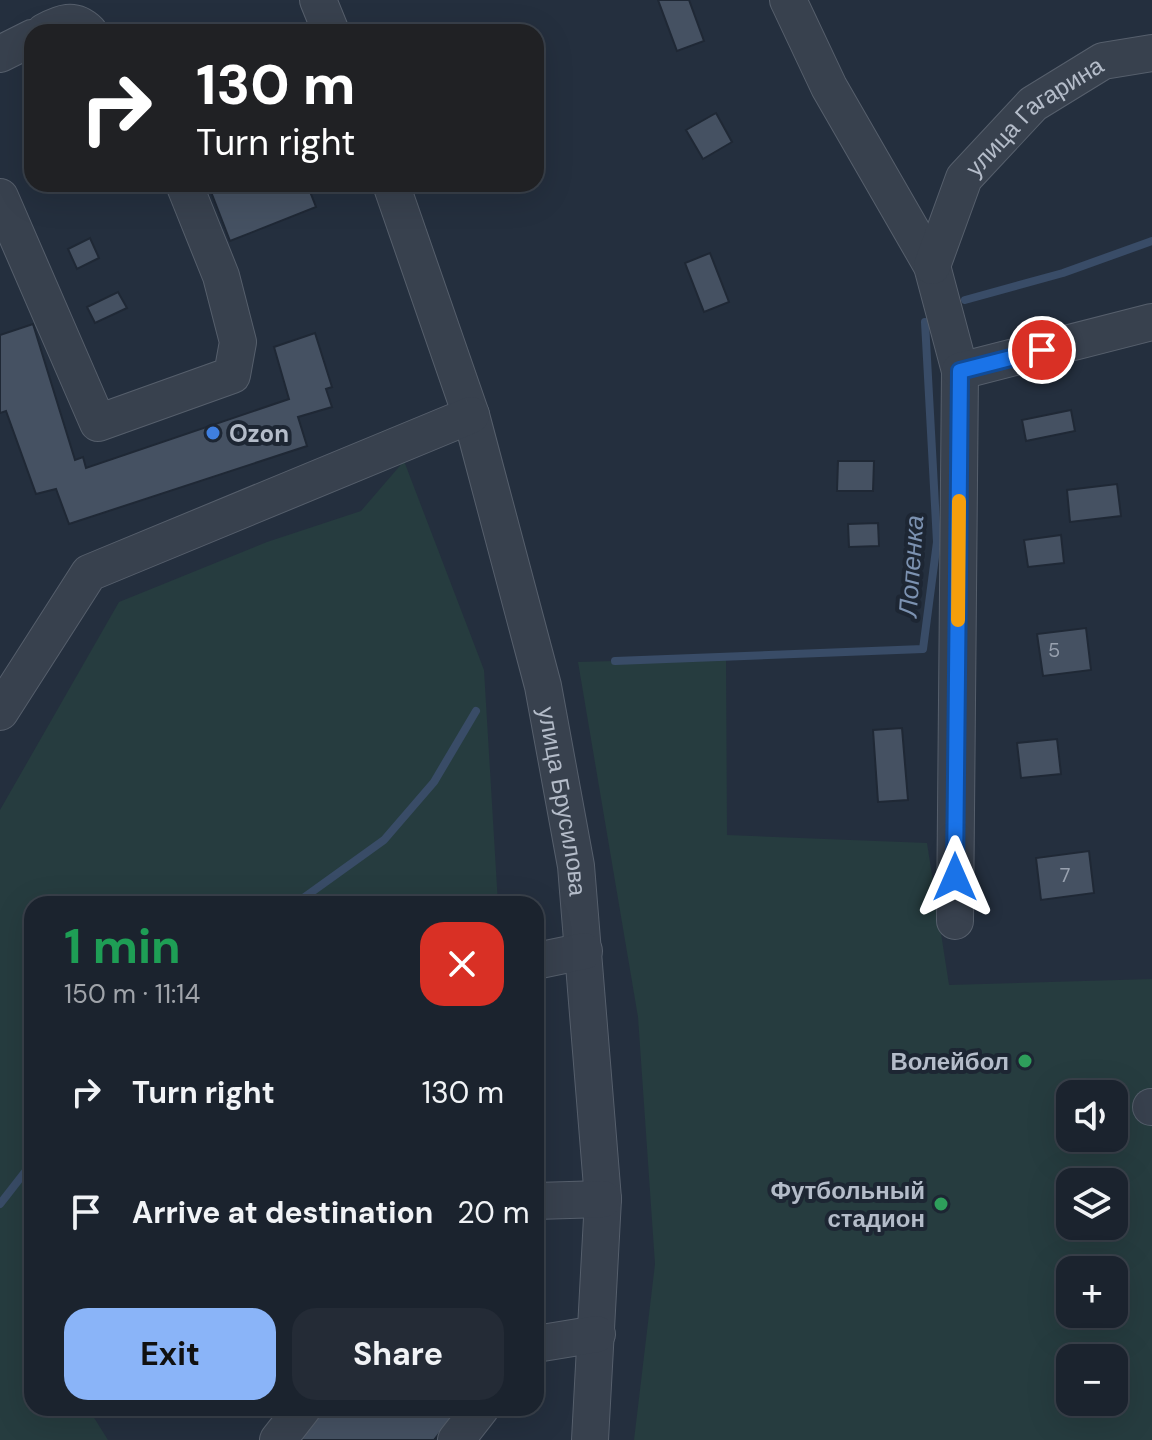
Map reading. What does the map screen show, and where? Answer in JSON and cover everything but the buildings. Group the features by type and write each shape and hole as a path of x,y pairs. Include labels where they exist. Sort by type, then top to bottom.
{"street":[{"path":"318,0 328,24"},
{"path":"788,0 829,87 932,266 960,371 955,921"},
{"path":"60,24 80,24"},
{"path":"0,54 24,42"},
{"name":"улица Гагарина","path":"932,266 964,178 1033,104 1103,61 1152,53"},
{"path":"2,208 98,423 232,375 238,342 221,276 187,192"},
{"name":"улица Брусилова","path":"394,192 471,415 543,686 576,866 603,1199 590,1440"},
{"path":"960,371 1152,322"},
{"path":"0,712 89,573 471,415"},
{"path":"544,959 584,951"},
{"path":"544,1201 603,1199"},
{"path":"544,1343 597,1334"},
{"path":"278,1440 297,1416"},
{"path":"456,1440 475,1416"}],"green space":[{"path":"404,461 484,670 498,896 24,896 24,1416 93,1416 108,1440 0,1440 0,810 119,602 267,542 361,511"},
{"path":"726,658 727,835 927,843 949,985 1152,979 1152,1440 634,1440 655,1264 638,1017 578,662"}],"waterway":[{"name":"Лопенка","path":"965,300 1063,273 1152,241"},
{"name":"Лопенка","path":"615,661 923,649 937,542 925,322"},
{"name":"Лопенка","path":"306,896 384,840 434,782 476,711"},
{"name":"Лопенка","path":"0,1204 24,1173"}],"slow traffic":[{"path":"958,620 959,501"}],"place":[{"name":"Ozon","path":"213,433"},
{"name":"Волейбол","path":"1025,1061"},
{"name":"Футбольный стадион","path":"941,1204"}],"route":[{"path":"955,877 960,371 1042,350"}]}
